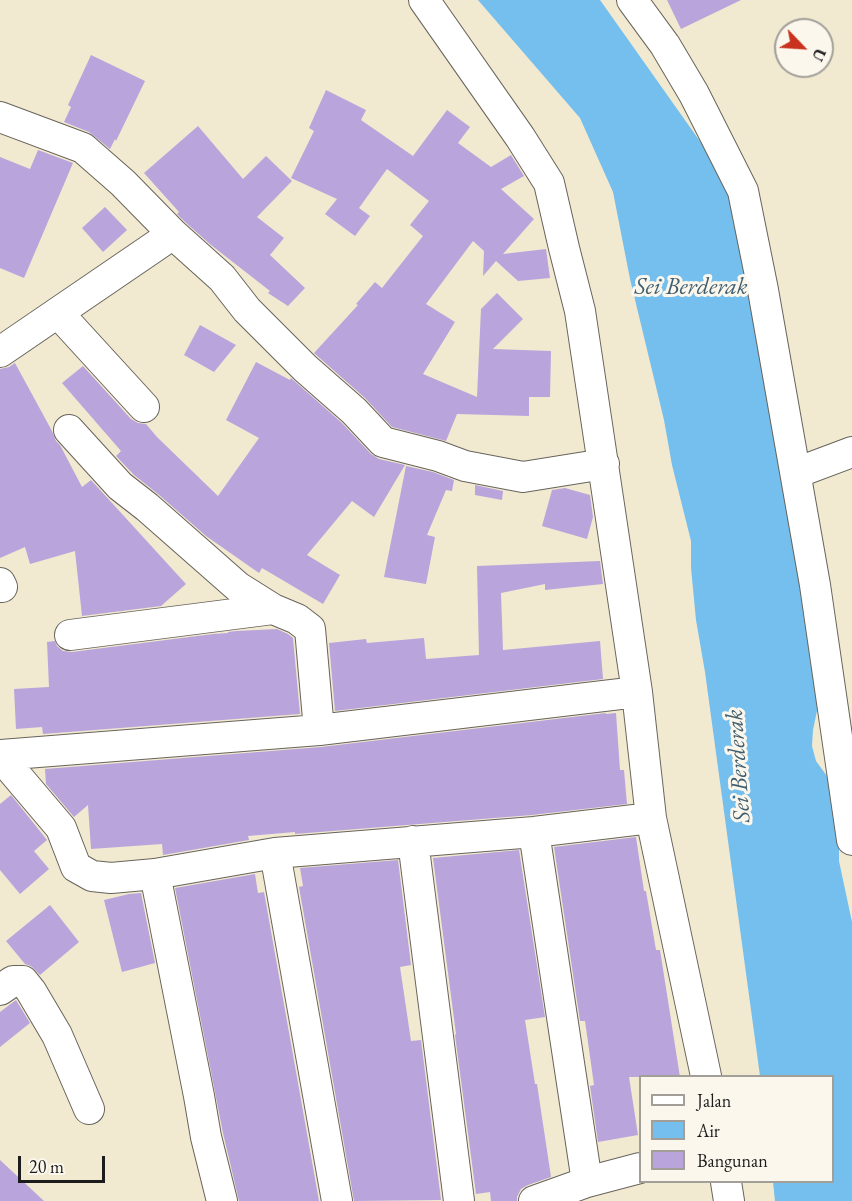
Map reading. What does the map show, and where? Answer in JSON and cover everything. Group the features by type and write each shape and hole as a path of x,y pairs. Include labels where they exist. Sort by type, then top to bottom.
{"street":[{"path":"424,0 520,137 549,183 580,311 637,692 651,818 705,1075"},
{"path":"632,0 665,45 694,94 743,191 763,290 817,597 852,840"},
{"path":"0,117 83,148 222,278 247,310 305,368 354,411 383,442 438,456 465,466 523,477 604,464"},
{"path":"0,352 173,234"},
{"path":"58,313 144,407"},
{"path":"69,430 120,486 238,587 273,609 297,619 310,629 320,730"},
{"path":"796,473 852,452"},
{"path":"70,635 273,609"},
{"path":"0,755 320,730 637,692"},
{"path":"0,755 61,828 76,867 92,876 111,879 275,854 534,832 651,818"},
{"path":"534,832 587,1182"},
{"path":"413,841 459,1201"},
{"path":"275,854 337,1201"},
{"path":"154,874 206,1137 222,1201"},
{"path":"0,990 13,981 23,981 32,991 57,1035 88,1109"},
{"path":"534,1201 587,1182 639,1168"},
{"path":"726,1183 729,1201"}],"water":[{"name":"Sei Berderak","path":"478,0 600,0 721,171 730,191 733,222 748,275 791,513 819,701 812,746 816,761 835,787 839,801 839,861 852,922 852,1201 775,1201 773,1183 834,1183 834,1075 760,1075 696,620 691,541 630,279 613,192 580,118"}],"building":[{"path":"667,0 741,0 681,29"},
{"path":"91,55 145,81 110,149 89,132 64,122 71,107 68,105"},
{"path":"326,90 366,110 361,120 413,156 447,110 470,127 458,143 491,167 511,155 524,176 501,189 534,219 503,254 546,249 550,278 518,281 496,261 483,276 484,251 473,241 426,304 455,322 423,374 477,397 481,309 497,293 523,319 493,349 551,351 550,397 529,397 529,416 457,414 446,441 392,427 365,398 314,353 358,305 356,304 375,282 382,288 423,236 410,225 429,201 387,169 359,208 370,216 355,236 325,214 337,199 291,178 314,131 309,128"},
{"path":"198,126 243,179 266,156 292,181 257,217 284,238 270,255 305,288 288,306 268,293 270,291 185,222 177,214 179,212 144,173"},
{"path":"38,150 73,163 24,278 0,268 0,157 30,169"},
{"path":"105,207 127,230 103,252 82,228"},
{"path":"200,325 236,345 214,372 184,355"},
{"path":"256,362 290,380 291,378 342,423 371,454 379,459 405,465 374,517 352,501 307,555 340,575 323,604 262,568 259,573 206,536 134,475 116,456 121,451 62,383 83,366 131,419 146,424 218,496 259,438 226,420"},
{"path":"15,363 82,487 91,480 186,584 161,606 82,616 75,551 30,564 25,547 0,558 0,369"},
{"path":"406,466 454,480 452,491 446,490 427,535 435,537 426,584 384,577"},
{"path":"475,485 503,491 502,500 475,495"},
{"path":"565,488 590,495 593,517 587,539 542,526 552,490"},
{"path":"600,561 603,584 545,590 545,584 501,593 503,650 600,641 603,679 335,711 329,643 366,639 367,643 424,638 426,659 479,655 477,566"},
{"path":"277,629 293,638 300,714 43,734 42,727 16,729 14,689 49,687 47,642 55,641 63,651 72,652 236,631"},
{"path":"616,713 620,770 624,770 627,804 532,815 248,836 249,840 163,855 162,844 91,849 88,805 74,817 46,784 45,769 321,747"},
{"path":"11,795 47,840 34,851 49,869 20,894 0,870 0,804"},
{"path":"636,837 656,950 660,950 680,1075 629,1077 638,1135 598,1142 590,1086 594,1085 585,1021 580,1021 554,847"},
{"path":"519,850 545,1017 525,1020 551,1177 521,1189 517,1201 491,1201 490,1192 476,1194 433,858"},
{"path":"398,860 411,965 400,967 411,1041 421,1040 441,1200 354,1201 299,887 303,886 300,868"},
{"path":"255,874 258,893 264,892 319,1201 239,1201 223,1133 175,888"},
{"path":"141,893 155,963 122,972 104,900"},
{"path":"50,905 79,942 40,975 31,966 25,964 6,941"},
{"path":"16,1000 30,1023 0,1047 0,1012"},
{"path":"0,1160 44,1201 0,1201"}]}
